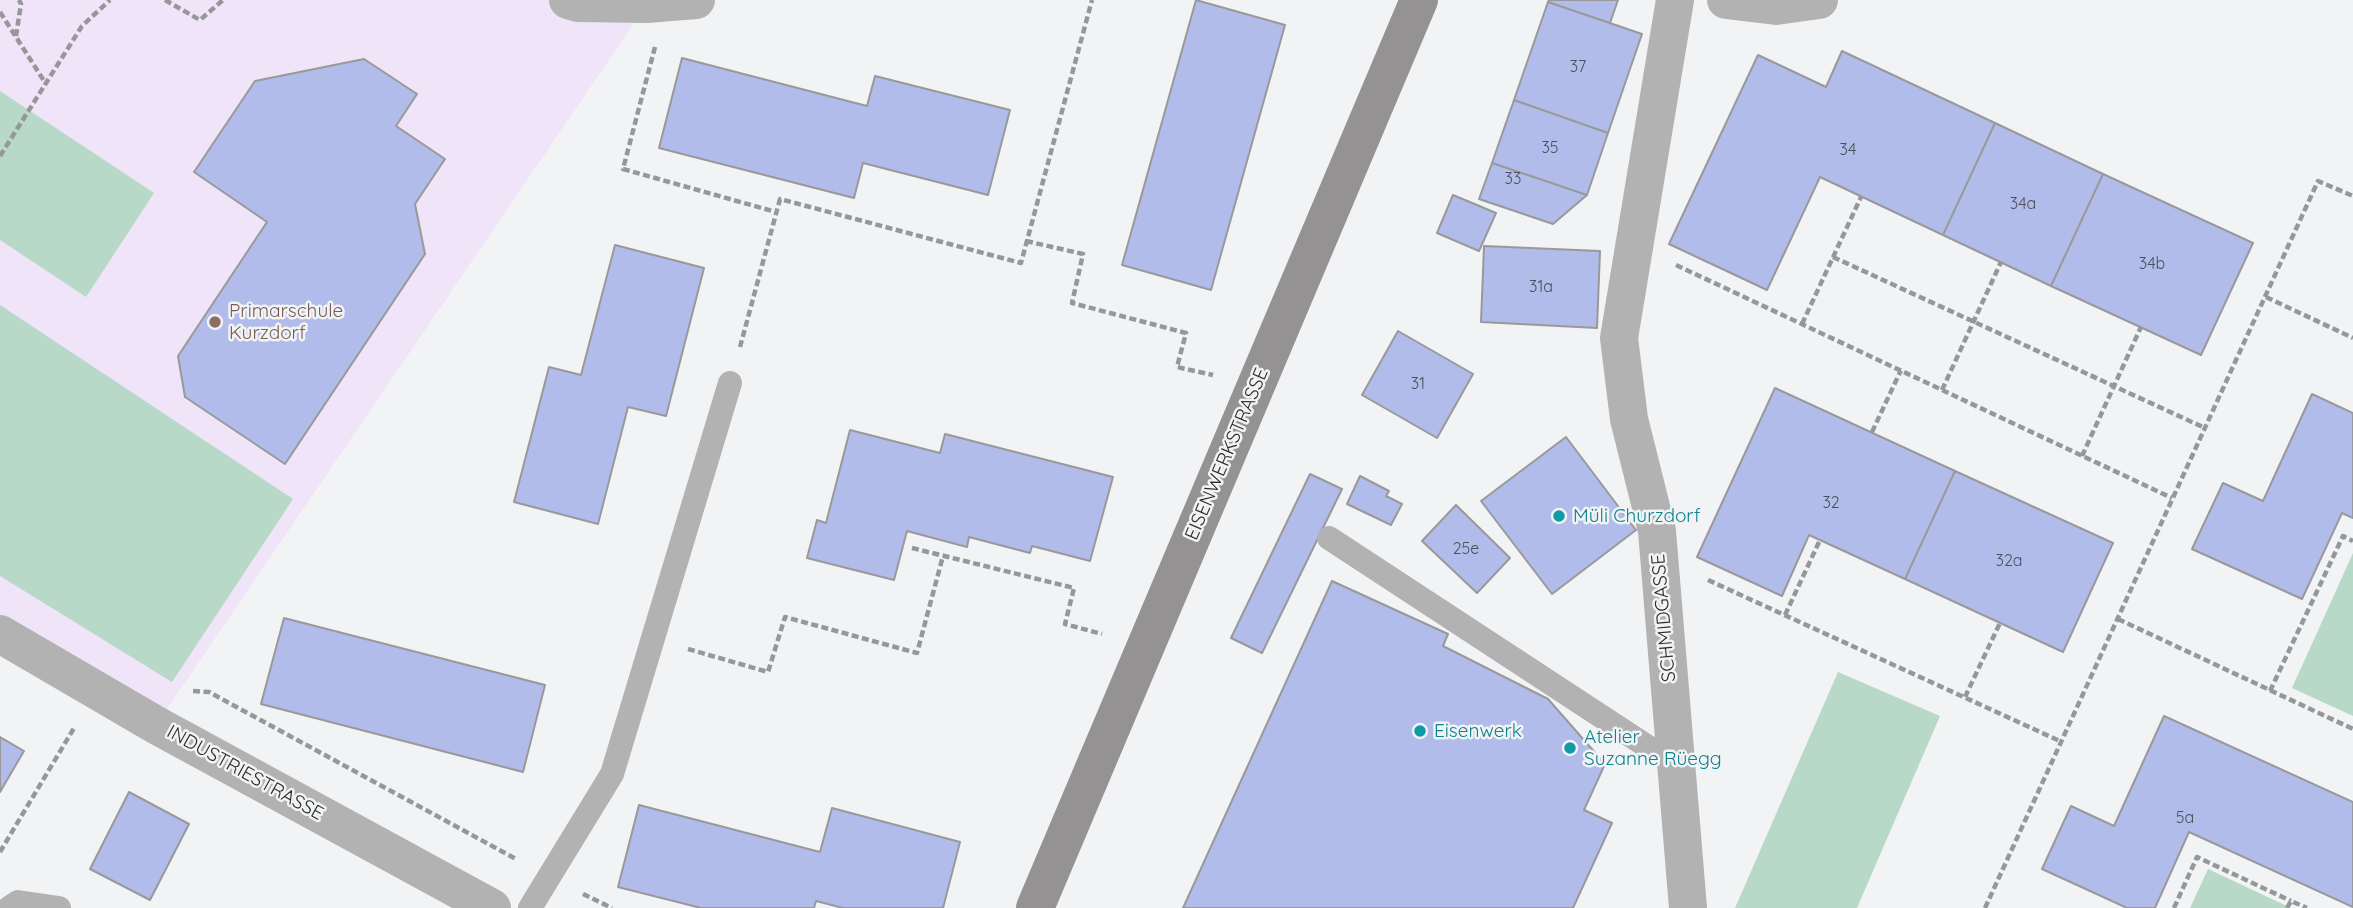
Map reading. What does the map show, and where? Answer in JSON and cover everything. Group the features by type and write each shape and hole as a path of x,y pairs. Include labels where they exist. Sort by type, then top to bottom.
{"main road":[{"name":"EISENWERKSTRASSE","path":"1035,908 1419,0"}],"street":[{"path":"568,0 578,3 647,4 681,1"},
{"name":"SCHMIDGASSE","path":"1675,0 1619,338 1629,419 1657,531 1688,908"},
{"path":"1726,0 1776,6 1819,0"},
{"name":"INDUSTRIESTRASSE","path":"0,634 96,691 492,908"}],"lane":[{"path":"530,908 612,774 730,383"},
{"path":"1329,538 1677,766"},
{"path":"9,908 18,902 60,908"}],"path":[{"path":"16,37 21,4 19,0"},
{"path":"0,156 82,26 110,0"},
{"path":"165,0 201,20 223,0"},
{"path":"730,383 780,199 1020,263 1092,0"},
{"path":"681,1 623,169 776,212"},
{"path":"0,12 46,83"},
{"path":"1985,908 2318,181 2353,196"},
{"path":"1802,324 1861,197"},
{"path":"1026,241 1083,254 1072,303 1186,333 1177,367 1222,376"},
{"path":"1634,246 2173,498"},
{"path":"1833,257 2205,428"},
{"path":"1941,390 2001,262"},
{"path":"2266,297 2353,338"},
{"path":"2082,456 2141,327"},
{"path":"1872,432 1901,370"},
{"path":"2270,691 2343,536 2353,541"},
{"path":"1785,615 1820,540"},
{"path":"912,548 1074,588 1065,624 1113,637"},
{"path":"653,639 768,671 785,617 917,653 943,556"},
{"path":"1659,558 2062,742"},
{"path":"2118,619 2353,729"},
{"path":"1965,697 2000,623"},
{"path":"0,852 96,691"},
{"path":"189,691 209,692 549,877 612,908"},
{"path":"2174,908 2197,857 2307,908"},
{"path":"2287,908 2291,901"}],"shaded area":[{"name":"Primarschule Kurzdorf","path":"0,0 568,0 647,4 156,725 0,640"}],"green space":[{"path":"0,91 154,193 86,297 0,240"},
{"path":"0,305 293,499 172,682 0,576"},
{"path":"2353,553 2353,716 2292,688"},
{"path":"1838,672 1940,716 1857,908 1735,908"},
{"path":"2208,869 2291,908 2190,908"}],"building":[{"path":"1196,0 1285,25 1211,290 1122,265"},
{"path":"1618,0 1610,23 1548,2"},
{"path":"1548,2 1642,34 1608,133 1514,100"},
{"path":"1842,51 1995,123 1943,235 1820,177 1767,290 1669,244 1758,55 1826,87"},
{"path":"682,58 867,106 875,76 1010,110 988,195 863,163 854,198 659,148"},
{"path":"364,59 417,94 396,126 445,159 415,204 425,254 285,464 185,397 178,356 267,222 194,172 255,81"},
{"path":"1514,100 1608,133 1587,195 1492,163"},
{"path":"1995,123 2103,174 2051,286 1943,235"},
{"path":"1492,163 1587,195 1553,224 1479,199"},
{"path":"2103,174 2253,243 2201,355 2051,286"},
{"path":"1453,195 1496,213 1479,251 1437,233"},
{"path":"615,245 704,268 666,416 628,407 598,524 514,502 549,367 581,375"},
{"path":"1484,246 1600,251 1597,328 1481,322"},
{"path":"1398,331 1473,374 1437,438 1362,395"},
{"path":"1775,388 1955,471 1905,579 1809,535 1782,596 1697,557"},
{"path":"2312,394 2353,413 2353,518 2342,513 2302,599 2192,549 2223,483 2263,501"},
{"path":"850,430 940,453 945,434 1113,477 1090,561 1032,546 1030,553 969,537 967,547 907,531 894,580 807,558 817,520 826,523"},
{"name":"Müli Churzdorf","path":"1566,437 1636,530 1552,594 1481,501"},
{"path":"1955,471 2113,543 2063,652 1905,579"},
{"path":"1310,474 1342,489 1262,653 1231,638"},
{"path":"1360,476 1389,491 1386,496 1402,504 1391,525 1347,504"},
{"path":"1456,505 1510,558 1477,593 1422,541"},
{"name":"Eisenwerk","path":"1332,581 1448,634 1443,646 1548,699 1605,764 1584,810 1612,823 1573,908 1183,908"},
{"path":"284,618 545,685 523,772 261,704"},
{"path":"2164,716 2353,802 2353,907 2189,832 2155,908 2127,908 2042,869 2071,806 2114,826"},
{"path":"0,737 24,751 0,792"},
{"path":"129,792 189,824 150,900 90,869"},
{"path":"639,805 820,852 832,808 960,842 943,908 843,908 816,901 814,908 701,908 618,887"}],"place":[{"name":"Primarschule Kurzdorf","path":"215,322"},
{"name":"Müli Churzdorf","path":"1559,516"},
{"name":"Eisenwerk","path":"1420,731"},
{"name":"Atelier Suzanne Rüegg","path":"1570,748"}]}
